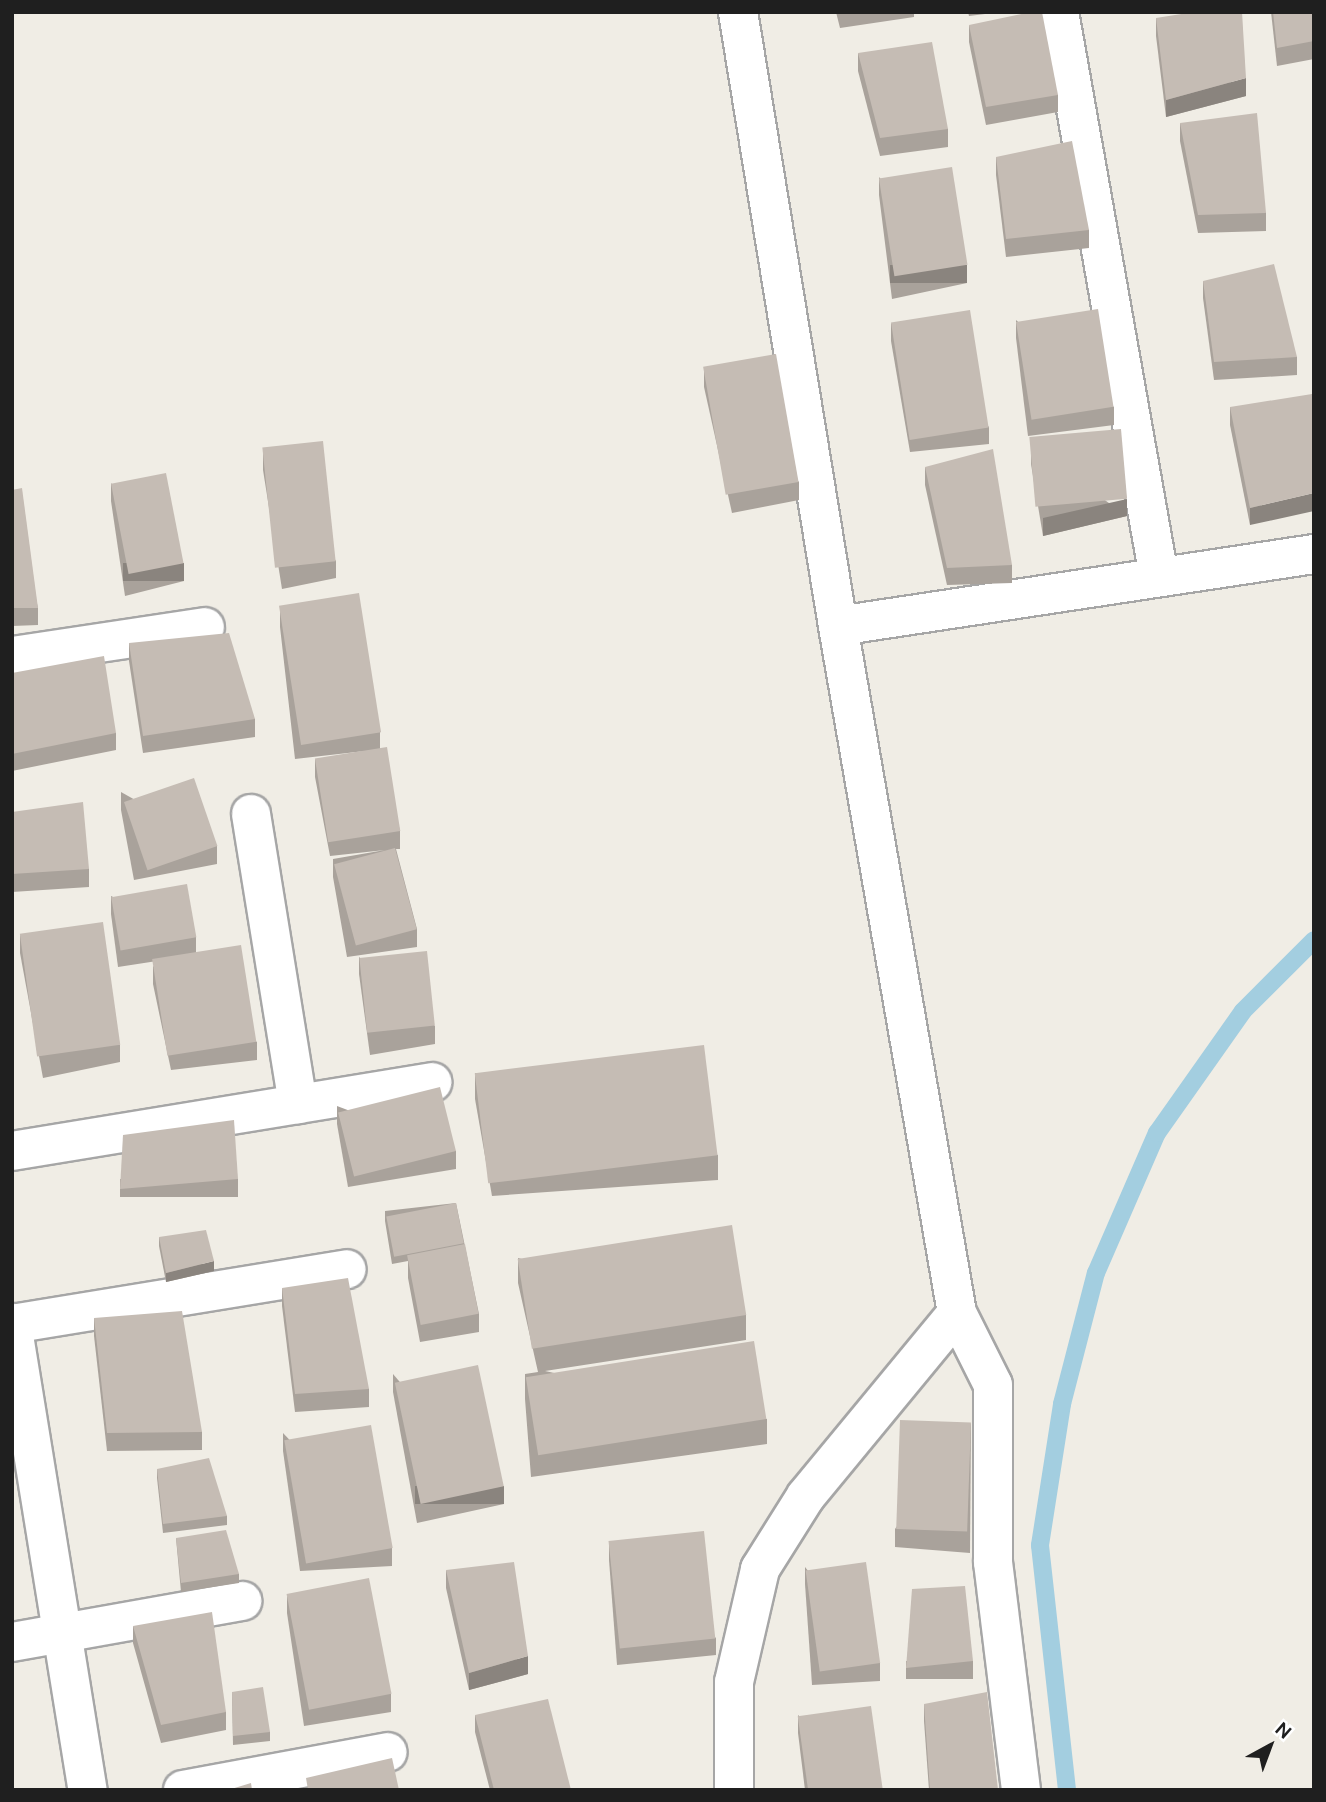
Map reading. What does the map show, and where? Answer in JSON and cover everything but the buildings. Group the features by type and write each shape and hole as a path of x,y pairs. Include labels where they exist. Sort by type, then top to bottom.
{"street":[{"path":"738,12 838,626 957,1313 993,1385 993,1562 1021,1790"},
{"path":"1059,12 1159,577"},
{"path":"838,626 1314,554"},
{"path":"12,656 205,627"},
{"path":"251,814 298,1104"},
{"path":"12,1151 432,1083"},
{"path":"88,1790 12,1323 347,1269"},
{"path":"734,1790 734,1682 760,1569 806,1496 957,1313"},
{"path":"12,1642 242,1601"},
{"path":"183,1790 388,1752"}],"waterway":[{"path":"1067,1790 1040,1545 1062,1404 1096,1273 1157,1133 1243,1011 1314,940"}]}
